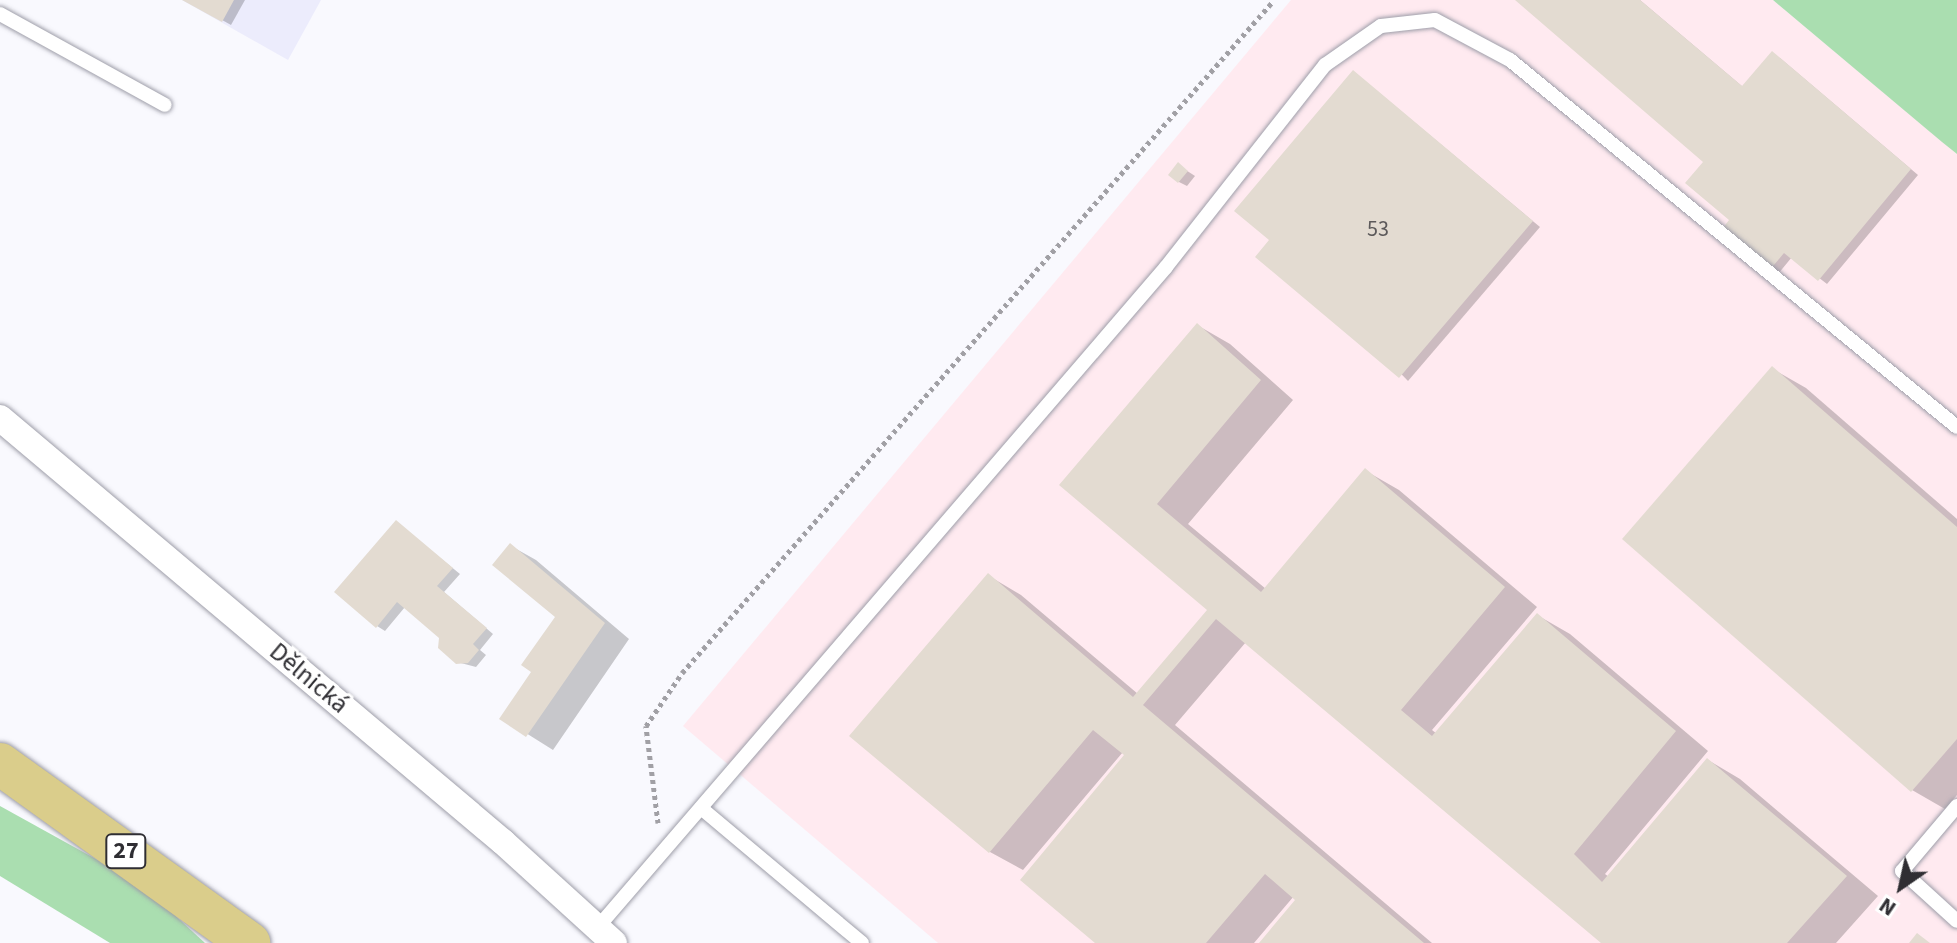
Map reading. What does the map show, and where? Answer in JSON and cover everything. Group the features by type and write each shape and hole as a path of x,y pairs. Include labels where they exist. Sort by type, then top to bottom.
{"main road":[{"name":"27","path":"0,764 249,943"}],"street":[{"name":"Dělnická","path":"0,418 606,935"}],"lane":[{"path":"0,14 165,105"},
{"path":"606,935 662,852 1166,267 1325,65 1381,26 1435,20 1510,60 1957,427"},
{"path":"1957,806 1902,871 1957,921"},
{"path":"701,808 862,943"}],"path":[{"path":"662,852 646,726 682,673 1274,0"}],"shaded area":[{"path":"182,0 321,0 288,60"},
{"path":"1291,0 1773,0 1957,154 1957,943 938,943 683,726"}],"green space":[{"path":"1773,0 1957,0 1957,154 1942,142"},
{"path":"0,806 141,884 205,943 110,943 0,876"}],"building":[{"path":"182,0 234,0 222,22"},
{"path":"1515,0 1640,0 1742,86 1772,51 1911,169 1818,281 1784,253 1764,277 1716,237 1729,220 1685,183 1703,162"},
{"path":"1353,70 1533,221 1399,378 1255,257 1269,240 1234,211"},
{"path":"1178,162 1188,171 1178,183 1168,175"},
{"path":"1197,323 1261,380 1157,504 1261,592 1365,468 1505,587 1401,710 1432,736 1537,613 1676,731 1574,854 1602,882 1707,758 1847,876 1787,943 1601,943 1216,619 1143,705 1424,943 1259,943 1295,900 1265,874 1206,943 1095,943 1020,880 1124,755 1093,730 989,853 849,736 988,573 1133,697 1207,610 1059,485"},
{"path":"1772,366 1957,527 1957,739 1911,792 1622,539"},
{"path":"396,520 453,568 437,586 487,628 473,644 479,650 468,663 456,664 438,648 439,638 397,602 376,628 334,592"},
{"path":"510,543 605,623 526,737 499,719 531,672 521,665 555,617 492,565"},
{"path":"1917,933 1930,943 1909,943"}]}
